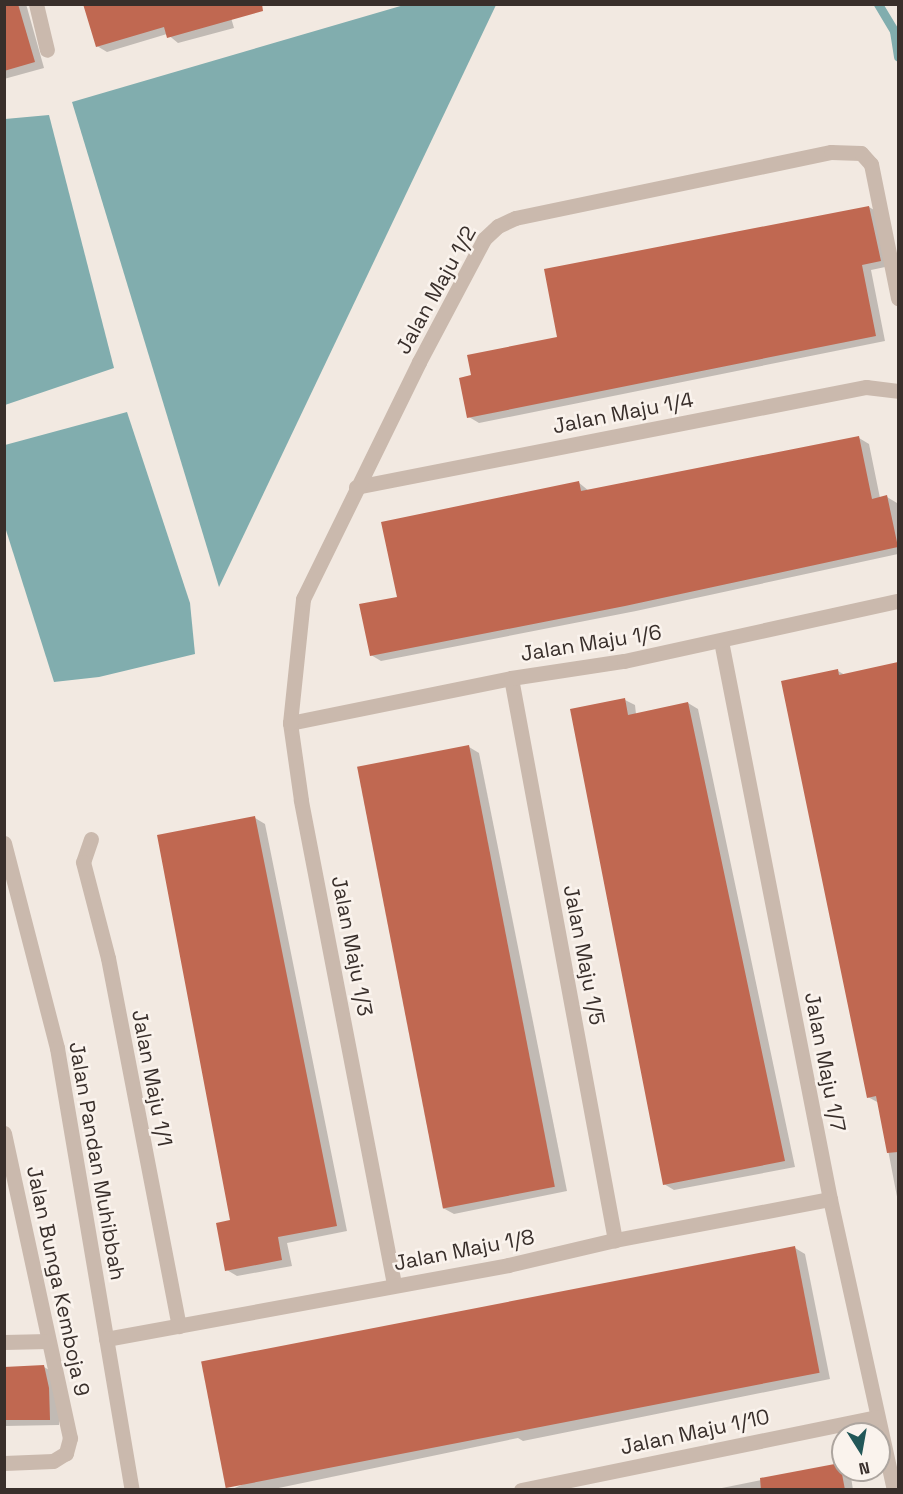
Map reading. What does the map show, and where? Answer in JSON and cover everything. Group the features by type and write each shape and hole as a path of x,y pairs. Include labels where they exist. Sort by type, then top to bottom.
{"street":[{"path":"36,4 47,50"},
{"name":"Jalan Maju 1/2","path":"302,614 303,599 356,487 484,239 498,226 515,218 831,152 861,153 871,164 876,178 898,298"},
{"name":"Jalan Maju 1/4","path":"356,487 866,387 898,391"},
{"name":"Jalan Maju 1/6","path":"290,723 511,678 624,661 898,601"},
{"name":"Jalan Maju 1/3","path":"302,614 290,723 302,800 394,1284"},
{"name":"Jalan Maju 1/7","path":"721,641 830,1199 894,1490"},
{"name":"Jalan Maju 1/5","path":"511,678 615,1240"},
{"name":"Jalan Maju 1/1","path":"91,839 83,862 108,958 178,1326"},
{"name":"Jalan Pandan Muhibbah","path":"4,843 57,1048 132,1490"},
{"name":"Jalan Bunga Kemboja 9","path":"4,1133 70,1438 66,1453 53,1461 4,1463"},
{"name":"Jalan Maju 1/8","path":"106,1340 394,1284 508,1265 615,1240 830,1199"},
{"path":"4,1342 48,1341"},
{"name":"Jalan Maju 1/10","path":"521,1490 877,1416"}],"water":[{"path":"404,5 496,5 219,587 72,102"},
{"path":"49,115 114,368 5,405 5,119"},
{"path":"127,412 190,603 195,654 99,677 54,682 5,527 5,445"}],"building":[{"path":"4,4 18,4 35,62 4,71"},
{"path":"83,4 262,4 263,11 167,38 164,27 96,47"},
{"path":"869,206 881,261 862,265 876,336 467,418 459,378 471,375 467,355 557,337 544,269"},
{"path":"859,436 872,499 887,495 898,547 625,606 370,656 359,604 397,597 381,522 579,481 581,491"},
{"path":"898,662 898,1152 887,1153 876,1096 867,1098 781,681 838,669 839,675"},
{"path":"625,698 628,715 688,702 785,1161 663,1185 570,709"},
{"path":"469,745 555,1187 443,1208 357,767"},
{"path":"255,816 337,1226 278,1237 282,1260 225,1271 216,1223 230,1220 157,835"},
{"path":"795,1246 820,1373 226,1488 201,1361"},
{"path":"44,1365 49,1388 50,1420 4,1420 4,1367"},
{"path":"831,1465 831,1482 844,1482 845,1490 761,1490 760,1478"}],"waterway":[{"path":"878,4 894,31 898,57"}]}
